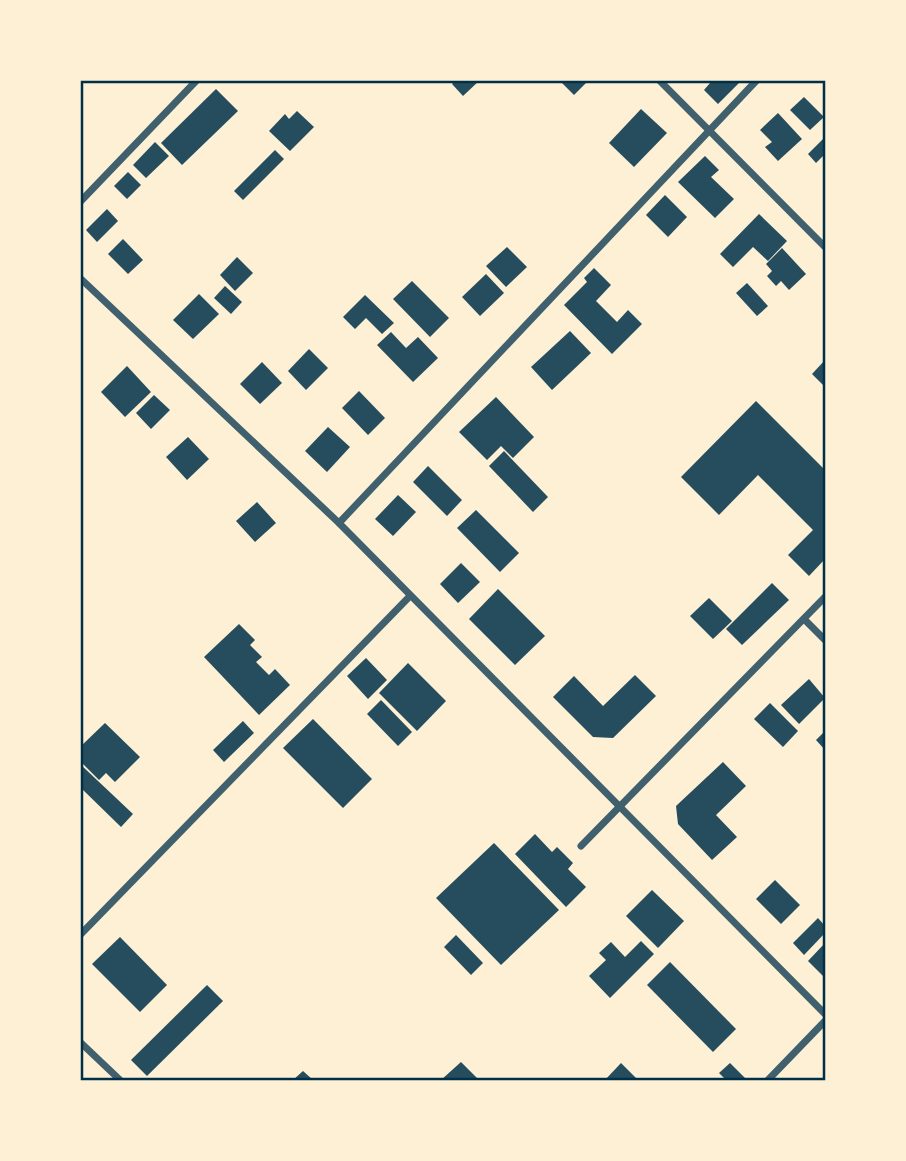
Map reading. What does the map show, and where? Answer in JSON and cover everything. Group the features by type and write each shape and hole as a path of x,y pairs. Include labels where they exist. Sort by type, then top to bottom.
{"street":[{"path":"80,202 197,80"},
{"path":"659,80 825,247"},
{"path":"339,523 757,80"},
{"path":"80,278 339,523 825,1014"},
{"path":"80,935 410,596"},
{"path":"581,846 825,597"},
{"path":"804,619 825,640"},
{"path":"768,1080 825,1021"},
{"path":"80,1042 120,1080"}],"building":[{"path":"456,80 480,80 463,96 452,84"},
{"path":"559,80 589,80 574,95"},
{"path":"708,80 742,80 718,104 704,90 710,83"},
{"path":"216,89 238,111 182,165 161,143"},
{"path":"804,97 824,117 810,130 790,110"},
{"path":"641,109 667,133 634,167 609,143"},
{"path":"297,111 314,127 290,151 269,131 285,114 289,119"},
{"path":"778,113 802,139 778,161 765,147 772,142 760,130"},
{"path":"825,137 825,154 816,163 808,154"},
{"path":"155,142 169,156 146,178 133,165"},
{"path":"275,150 284,159 243,200 234,191"},
{"path":"705,156 719,170 711,177 734,199 715,218 678,182"},
{"path":"128,172 141,185 127,199 114,186"},
{"path":"665,195 687,217 668,237 646,215"},
{"path":"107,209 118,221 97,242 86,230"},
{"path":"759,214 787,241 768,261 753,247 733,267 720,254"},
{"path":"123,239 143,260 128,274 108,254"},
{"path":"507,247 527,267 506,287 486,266"},
{"path":"782,248 806,274 789,290 781,281 776,286 767,276 772,271 766,264"},
{"path":"237,257 253,273 235,291 220,275"},
{"path":"594,268 611,285 596,301 617,322 628,310 642,324 612,354 564,305 587,282 584,278"},
{"path":"486,274 504,293 480,316 462,297"},
{"path":"412,281 449,318 430,337 393,299"},
{"path":"747,283 768,306 757,316 736,293"},
{"path":"225,286 242,302 231,314 214,298"},
{"path":"199,294 219,314 193,339 173,320"},
{"path":"365,295 394,323 382,334 366,318 355,329 343,317"},
{"path":"570,331 591,353 552,390 531,367"},
{"path":"391,332 406,348 418,337 438,358 413,382 377,345"},
{"path":"309,349 328,368 306,390 288,371"},
{"path":"825,360 825,387 812,374"},
{"path":"262,362 282,383 260,404 240,384"},
{"path":"127,366 151,392 125,417 101,392"},
{"path":"359,391 385,418 368,435 342,408"},
{"path":"154,395 170,410 151,429 136,413"},
{"path":"496,397 534,437 513,458 501,446 487,460 459,432"},
{"path":"756,401 825,470 825,559 809,576 788,555 813,530 758,475 719,515 681,477"},
{"path":"328,427 350,447 327,472 305,451"},
{"path":"188,437 209,459 187,480 166,457"},
{"path":"504,451 548,497 533,512 489,466"},
{"path":"428,466 462,500 447,516 413,482"},
{"path":"398,495 416,512 393,536 375,519"},
{"path":"257,502 276,523 255,542 236,521"},
{"path":"476,510 519,553 500,572 457,528"},
{"path":"461,563 480,582 458,603 440,584"},
{"path":"772,583 789,600 742,645 726,629"},
{"path":"498,589 545,636 515,665 469,619"},
{"path":"709,598 732,621 713,639 690,616"},
{"path":"239,624 255,640 250,645 262,657 256,662 269,675 275,669 290,685 259,715 204,657"},
{"path":"366,658 387,680 368,699 347,676"},
{"path":"408,663 446,701 417,731 379,693"},
{"path":"635,675 656,696 613,738 593,737 553,697 574,676 603,706"},
{"path":"809,679 825,698 799,724 781,705"},
{"path":"381,700 412,732 398,746 367,714"},
{"path":"770,703 798,731 783,747 754,719"},
{"path":"313,719 372,779 343,808 283,748"},
{"path":"243,721 254,733 224,762 213,750"},
{"path":"105,723 140,757 115,782 106,773 99,780 80,761 80,747"},
{"path":"825,731 825,750 816,740"},
{"path":"723,762 746,786 716,815 737,837 712,860 678,824 676,806"},
{"path":"80,764 133,814 121,827 80,787"},
{"path":"535,834 552,852 557,847 573,863 568,869 586,887 566,907 515,854"},
{"path":"494,843 559,910 501,965 436,898"},
{"path":"775,880 800,905 781,924 756,899"},
{"path":"652,890 684,921 658,948 626,916"},
{"path":"818,918 825,926 825,933 804,955 793,943"},
{"path":"456,935 483,963 471,975 444,947"},
{"path":"120,937 167,985 140,1012 92,964"},
{"path":"641,941 654,954 610,998 589,976 606,960 599,953 611,942 625,957"},
{"path":"825,943 825,978 808,961"},
{"path":"670,962 736,1029 713,1052 647,985"},
{"path":"207,985 223,1001 147,1076 131,1060"},
{"path":"461,1062 479,1080 441,1080"},
{"path":"621,1063 638,1080 605,1080"},
{"path":"730,1063 747,1080 726,1080 719,1073"},
{"path":"303,1071 313,1080 293,1080"}]}
